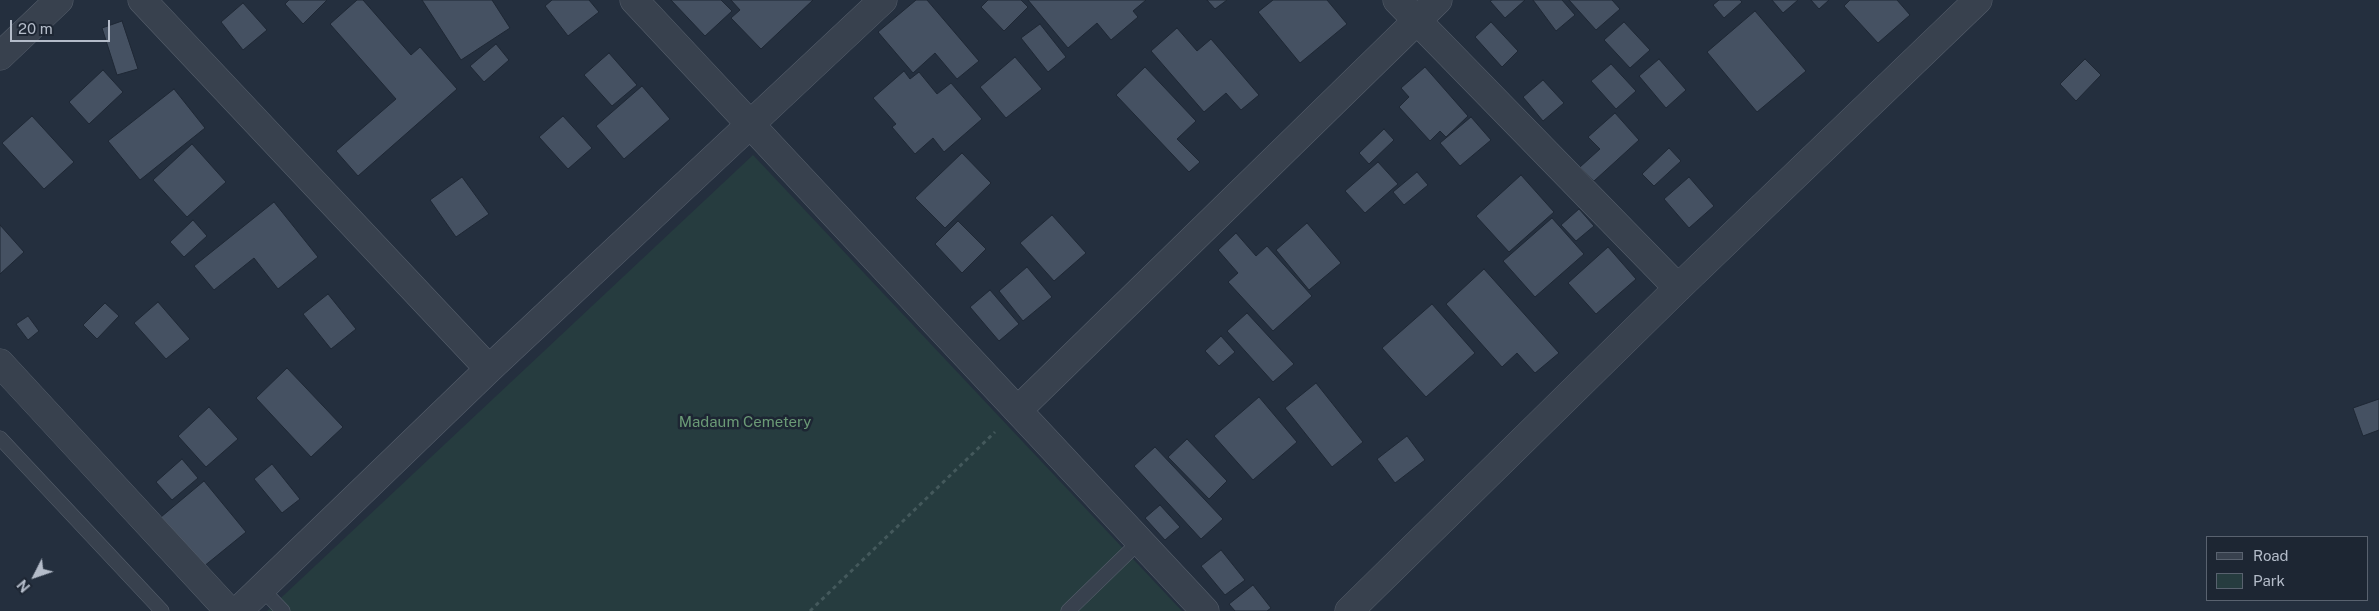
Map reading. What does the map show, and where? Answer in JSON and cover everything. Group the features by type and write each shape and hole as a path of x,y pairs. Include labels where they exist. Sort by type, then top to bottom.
{"street":[{"path":"0,56 59,0"},
{"path":"142,0 489,369"},
{"path":"634,0 1019,409 1205,611"},
{"path":"238,611 489,369 884,0"},
{"path":"1397,0 1678,288"},
{"path":"1019,409 1438,0"},
{"path":"1349,611 1678,288 1978,0"},
{"path":"0,363 229,611"}],"lane":[{"path":"0,438 162,611"},
{"path":"1068,611 1140,540"},
{"path":"262,589 283,611"}],"path":[{"path":"810,611 1019,409"}],"green space":[{"name":"Madaum Cemetery","path":"753,155 1182,611 267,611"}],"building":[{"path":"289,0 327,0 303,24 285,4"},
{"path":"357,0 363,0 411,55 420,47 457,89 358,176 336,151 396,99 330,24"},
{"path":"422,0 492,0 510,28 461,60"},
{"path":"552,0 589,0 599,12 568,36 545,6"},
{"path":"671,0 721,0 732,11 705,36"},
{"path":"731,0 813,0 761,49 731,18 740,10"},
{"path":"916,0 927,0 979,61 957,79 935,53 913,73 878,32"},
{"path":"988,0 1021,0 1028,7 1004,31 981,7"},
{"path":"1028,0 1146,0 1133,11 1138,17 1111,40 1097,23 1068,48"},
{"path":"1207,0 1227,0 1215,9"},
{"path":"1273,0 1327,0 1347,24 1300,63 1258,12"},
{"path":"1525,0 1505,18 1490,1"},
{"path":"1533,0 1562,0 1575,15 1556,31"},
{"path":"1569,0 1612,0 1620,9 1596,30"},
{"path":"1719,0 1740,0 1742,2 1724,18 1713,5"},
{"path":"1772,0 1798,0 1783,13"},
{"path":"1811,0 1829,0 1819,9"},
{"path":"1850,0 1897,0 1910,15 1878,43 1844,6"},
{"path":"243,3 267,30 243,50 221,22"},
{"path":"1755,11 1806,71 1757,112 1707,52"},
{"path":"122,21 138,69 117,75 102,28"},
{"path":"1491,22 1518,51 1502,67 1475,37"},
{"path":"1624,22 1650,50 1630,68 1604,40"},
{"path":"1040,24 1066,57 1048,72 1021,38"},
{"path":"1177,28 1197,51 1211,39 1259,95 1241,110 1226,93 1204,112 1151,51"},
{"path":"496,44 509,60 484,82 470,66"},
{"path":"609,53 637,85 612,106 584,75"},
{"path":"1015,57 1042,89 1006,118 980,87"},
{"path":"1659,59 1686,90 1666,108 1639,76"},
{"path":"2085,59 2101,75 2076,101 2060,84"},
{"path":"1611,64 1636,91 1616,109 1591,81"},
{"path":"1145,67 1196,121 1177,139 1200,162 1189,172 1116,95"},
{"path":"1425,67 1468,116 1446,137 1440,131 1430,141 1399,107 1409,97 1401,88"},
{"path":"103,70 123,92 89,124 69,102"},
{"path":"904,71 910,79 919,72 937,94 951,83 982,119 944,152 933,138 915,154 892,127 896,124 873,98"},
{"path":"1543,80 1564,103 1543,121 1523,97"},
{"path":"642,86 670,119 624,159 596,126"},
{"path":"174,89 205,128 140,180 108,141"},
{"path":"1615,113 1639,140 1594,181 1580,167 1600,149 1588,137"},
{"path":"32,116 74,162 44,189 2,143"},
{"path":"563,116 592,148 568,169 539,137"},
{"path":"1471,117 1491,140 1460,166 1440,143"},
{"path":"1384,129 1394,140 1369,164 1359,153"},
{"path":"192,144 226,182 187,217 153,180"},
{"path":"1669,148 1681,161 1654,186 1642,174"},
{"path":"962,153 991,183 945,228 915,198"},
{"path":"1378,162 1398,184 1365,213 1345,191"},
{"path":"1417,172 1428,185 1404,205 1393,192"},
{"path":"1521,175 1554,212 1509,252 1476,216"},
{"path":"462,177 489,214 456,237 430,200"},
{"path":"1689,177 1714,206 1689,228 1664,199"},
{"path":"274,202 318,257 278,289 254,258 214,290 194,266"},
{"path":"1579,209 1594,226 1576,241 1561,225"},
{"path":"1052,215 1086,253 1054,281 1020,243"},
{"path":"1552,218 1584,254 1535,297 1503,261"},
{"path":"193,220 207,236 184,257 170,242"},
{"path":"958,221 986,249 962,273 935,244"},
{"path":"1307,223 1341,263 1309,290 1276,250"},
{"path":"0,225 24,252 0,274"},
{"path":"1236,233 1256,256 1267,246 1312,296 1273,331 1228,282 1238,273 1218,250"},
{"path":"1608,247 1636,279 1596,314 1568,283"},
{"path":"1027,267 1052,297 1023,321 999,291"},
{"path":"1484,269 1559,353 1535,373 1517,353 1502,367 1446,304"},
{"path":"990,290 1019,324 999,341 970,307"},
{"path":"328,294 356,329 331,349 303,314"},
{"path":"158,302 190,339 166,359 134,323"},
{"path":"105,303 119,316 97,339 83,325"},
{"path":"1432,304 1475,353 1426,397 1382,348"},
{"path":"1247,313 1294,364 1273,382 1227,331"},
{"path":"28,316 39,331 28,340 16,324"},
{"path":"1221,336 1235,352 1219,366 1205,351"},
{"path":"287,368 343,427 311,457 256,398"},
{"path":"1316,383 1363,442 1332,467 1285,408"},
{"path":"1259,397 1297,442 1253,480 1214,436"},
{"path":"2379,399 2379,430 2363,436 2353,408"},
{"path":"209,407 238,439 206,467 178,436"},
{"path":"1407,436 1425,460 1395,483 1377,459"},
{"path":"1187,439 1227,481 1209,499 1168,457"},
{"path":"1155,447 1223,519 1201,539 1134,466"},
{"path":"182,459 198,478 172,500 156,482"},
{"path":"272,464 300,499 282,513 254,479"},
{"path":"204,481 246,532 203,567 161,517"},
{"path":"1160,505 1180,527 1165,540 1145,518"},
{"path":"1221,550 1245,580 1225,595 1201,566"},
{"path":"1253,585 1271,608 1267,611 1235,611 1229,604"}]}
